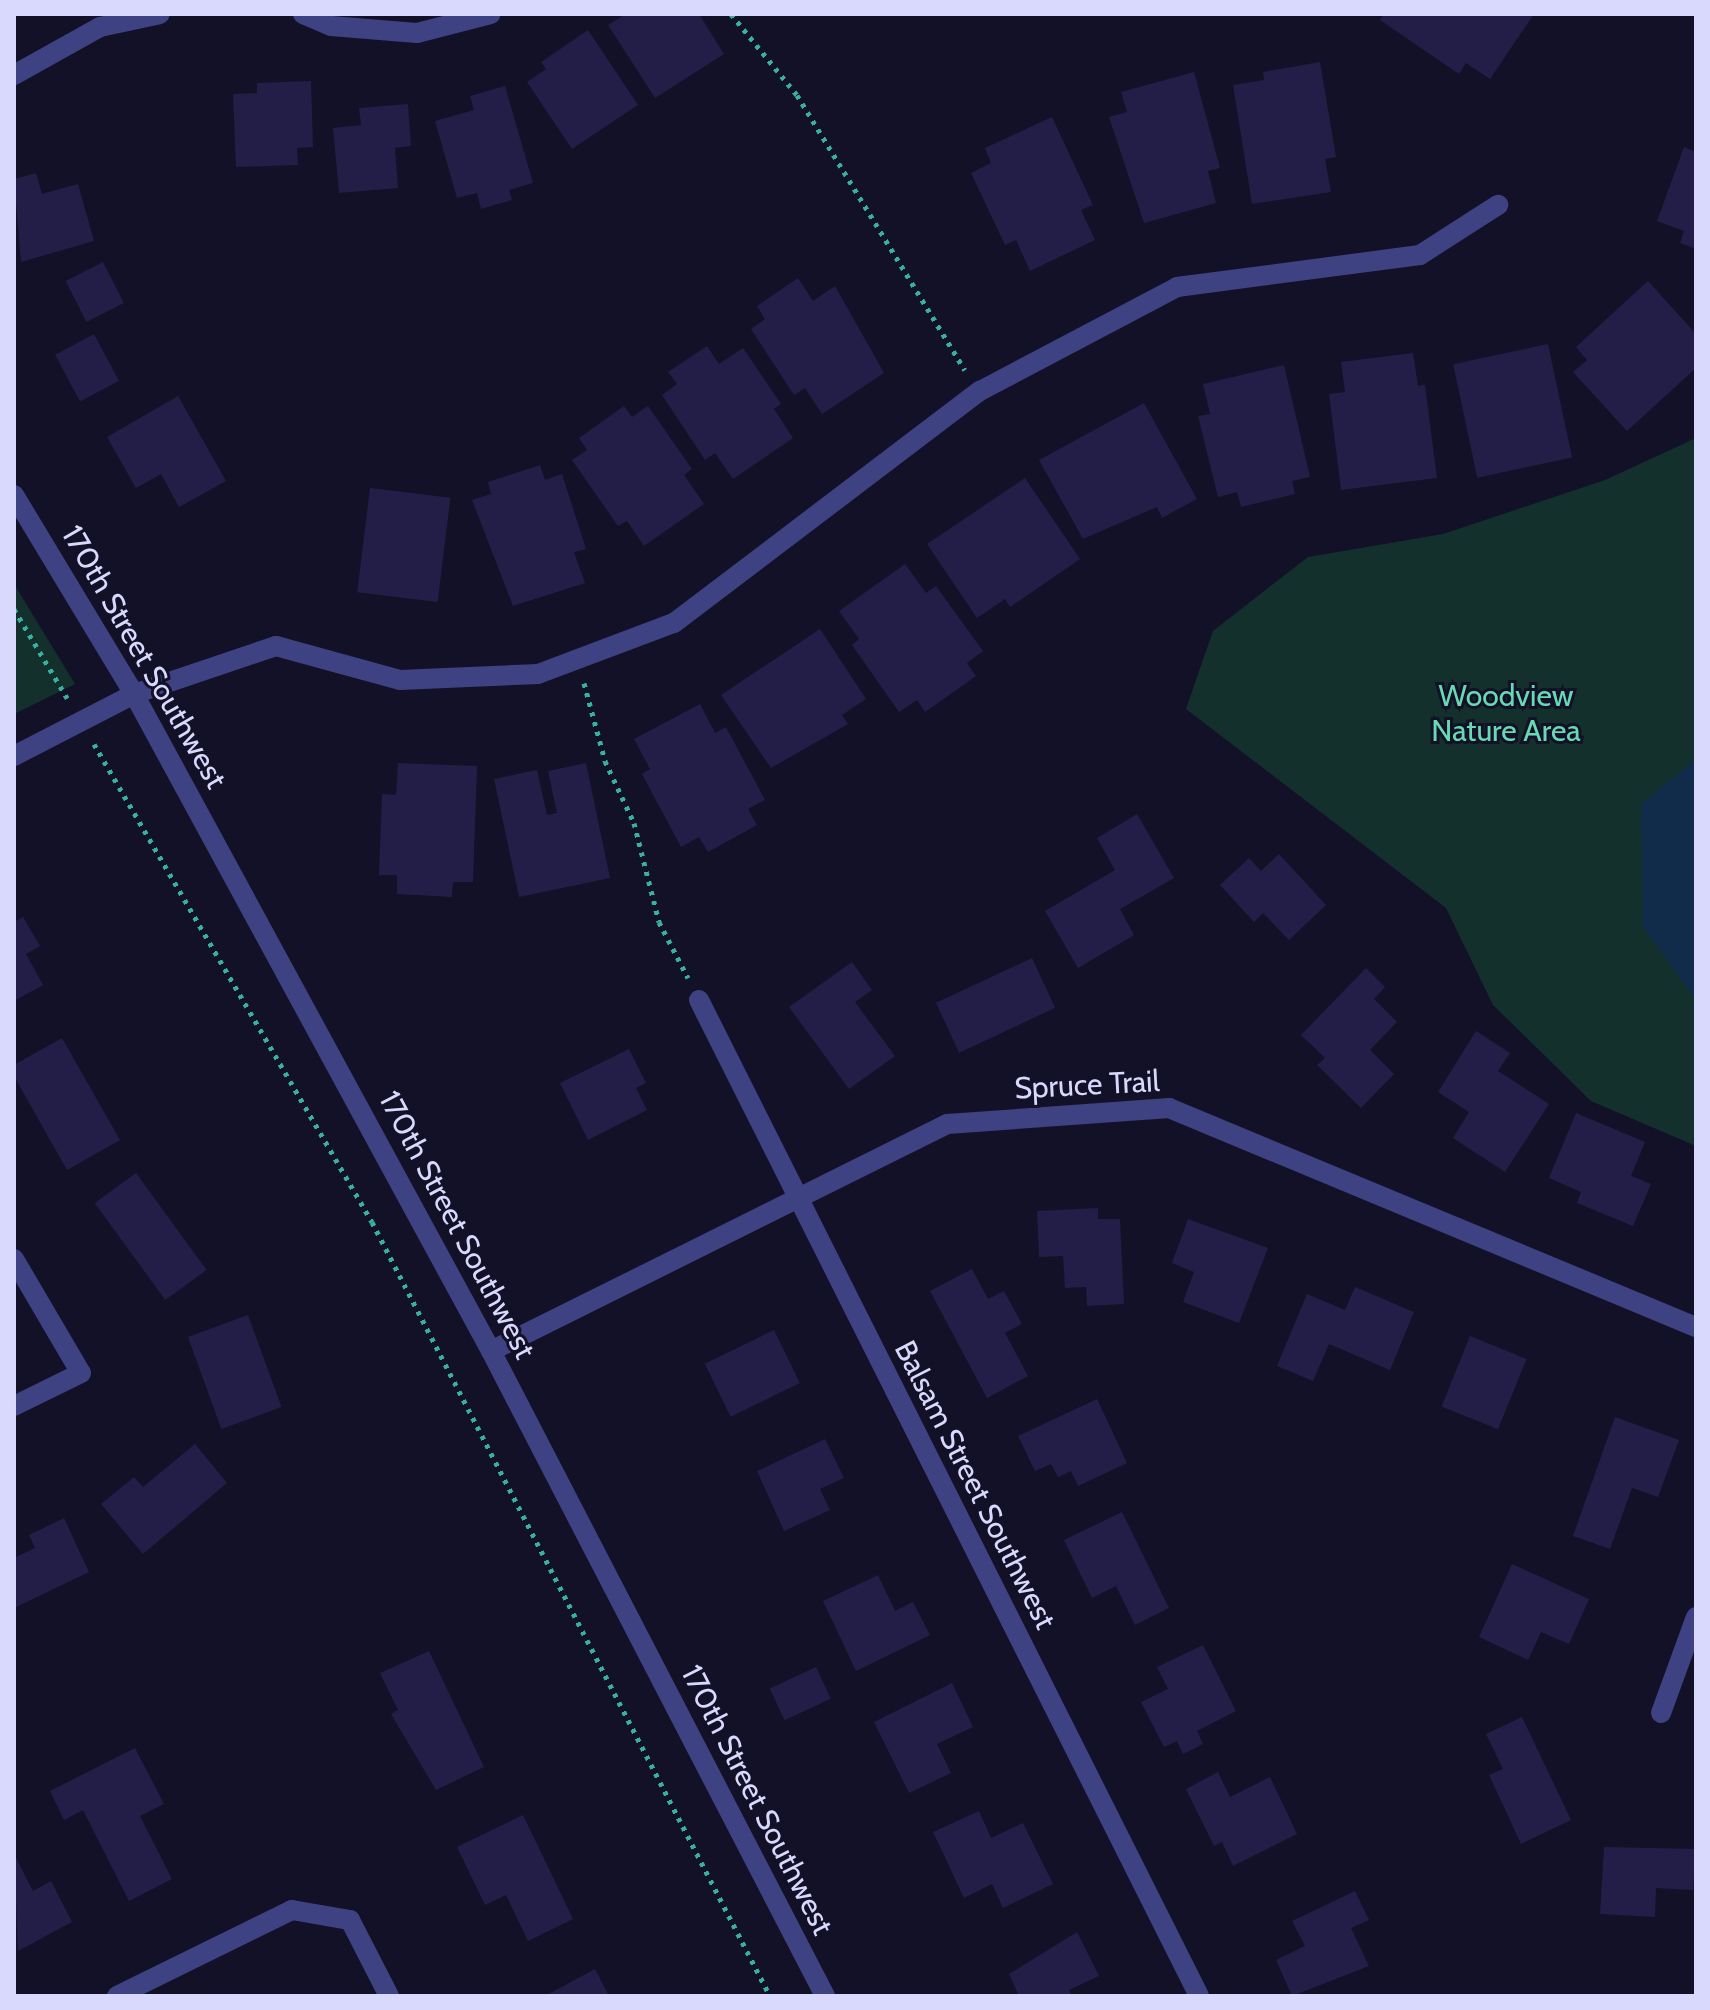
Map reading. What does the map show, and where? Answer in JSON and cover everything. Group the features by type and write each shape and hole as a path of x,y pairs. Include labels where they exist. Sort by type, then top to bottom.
{"street":[{"path":"14,75 100,27 160,14"},
{"path":"303,14 331,26 417,33 491,14"},
{"path":"14,756 134,694 276,646 400,680 538,674 674,623 980,391 1177,287 1420,255 1498,205"},
{"name":"170th Street Southwest","path":"14,495 134,694 491,1351 825,1996"},
{"name":"Balsam Street Southwest","path":"699,1000 1199,1996"},
{"name":"Spruce Trail","path":"491,1351 796,1196 947,1124 1169,1108 1696,1327"},
{"path":"14,1259 81,1373 14,1406"},
{"path":"1661,1713 1696,1617"},
{"path":"117,1996 292,1910 350,1920 389,1996"}],"path":[{"path":"731,14 797,95 980,391"},
{"path":"14,609 372,1222 770,1996"},
{"path":"577,659 605,761 634,823 659,922 699,1000"}],"green space":[{"name":"Woodview Nature Area","path":"1696,438 1696,1146 1591,1101 1493,1005 1446,908 1186,709 1213,631 1308,557 1443,534 1605,480"},
{"path":"14,584 75,684 14,714"}],"water":[{"path":"1696,759 1696,1000 1643,927 1641,804"}],"building":[{"path":"626,14 699,14 724,54 655,98 608,25"},
{"path":"1384,14 1534,14 1490,79 1466,63 1459,74 1380,20"},
{"path":"588,30 638,105 572,149 527,82 546,69 541,62"},
{"path":"1320,62 1336,157 1325,159 1331,192 1252,204 1233,85 1264,80 1263,72"},
{"path":"1194,72 1220,168 1208,171 1216,203 1144,223 1109,117 1127,112 1121,92"},
{"path":"311,81 313,147 297,148 298,165 236,167 233,94 257,93 257,83"},
{"path":"505,86 533,183 509,190 512,200 481,209 477,193 457,198 435,121 474,110 470,96"},
{"path":"408,104 411,146 395,148 398,188 339,193 333,128 361,125 359,108"},
{"path":"1052,117 1093,205 1081,210 1095,240 1030,271 1016,240 1005,245 971,173 991,163 985,148"},
{"path":"1684,147 1696,152 1696,249 1680,243 1684,231 1657,221"},
{"path":"36,173 42,194 78,184 94,241 21,262 14,179"},
{"path":"103,262 124,303 86,322 66,281"},
{"path":"798,278 813,301 835,286 884,373 822,414 805,388 794,395 751,329 765,319 757,306"},
{"path":"1648,281 1696,334 1696,368 1627,431 1573,372 1587,360 1576,347"},
{"path":"94,334 119,381 80,401 55,355"},
{"path":"1548,344 1572,457 1477,478 1453,364"},
{"path":"707,346 719,364 743,348 781,404 774,409 793,438 733,479 715,453 705,460 662,395 677,384 668,372"},
{"path":"1413,353 1418,386 1425,385 1437,478 1341,490 1329,394 1345,392 1341,362"},
{"path":"1284,365 1310,477 1292,481 1295,494 1241,507 1237,492 1218,497 1198,416 1210,414 1203,384"},
{"path":"178,396 226,481 179,507 161,474 136,488 107,437"},
{"path":"1144,403 1197,499 1162,518 1157,507 1083,539 1039,460"},
{"path":"624,406 632,417 648,406 692,469 684,475 704,504 644,546 627,521 618,526 572,460 587,450 579,438"},
{"path":"540,465 545,480 562,474 586,549 574,552 585,583 513,606 472,500 491,494 488,482"},
{"path":"1025,478 1080,559 1010,607 1005,599 977,618 927,544"},
{"path":"370,488 450,498 438,602 357,592"},
{"path":"905,564 926,593 936,586 983,651 967,663 976,676 925,712 917,700 899,712 852,645 859,639 839,611"},
{"path":"820,629 866,699 842,715 848,724 771,768 721,695"},
{"path":"700,704 715,733 726,727 765,800 748,809 757,825 708,852 699,837 681,847 642,774 650,769 634,739"},
{"path":"398,763 477,766 473,882 453,882 452,897 397,894 397,875 379,875 382,794 396,795"},
{"path":"586,763 610,878 519,897 494,779 537,770 547,815 557,813 548,771"},
{"path":"1137,814 1174,878 1120,909 1134,935 1078,968 1045,911 1115,870 1097,838"},
{"path":"1279,854 1326,905 1289,940 1263,913 1254,922 1220,885 1249,858 1261,871"},
{"path":"23,917 40,946 26,954 43,985 14,1001 14,922"},
{"path":"1032,958 1055,1008 959,1053 936,1003"},
{"path":"852,962 872,990 855,1002 895,1056 849,1089 789,1007"},
{"path":"1366,968 1385,987 1374,999 1397,1022 1370,1050 1394,1074 1361,1108 1317,1065 1325,1058 1301,1035"},
{"path":"1476,1031 1510,1053 1498,1071 1549,1104 1505,1172 1453,1138 1469,1112 1438,1092"},
{"path":"62,1038 120,1140 67,1170 14,1076 14,1065"},
{"path":"629,1049 646,1083 636,1088 647,1110 588,1140 560,1083"},
{"path":"1576,1113 1645,1142 1631,1176 1651,1184 1633,1226 1577,1203 1581,1192 1549,1178"},
{"path":"136,1173 207,1270 165,1300 95,1203"},
{"path":"1098,1208 1098,1219 1120,1219 1124,1304 1087,1306 1086,1287 1065,1288 1063,1256 1039,1257 1037,1211"},
{"path":"1188,1219 1268,1248 1239,1323 1183,1302 1194,1272 1172,1263"},
{"path":"972,1269 988,1299 1004,1291 1022,1324 1005,1333 1028,1376 987,1398 930,1291"},
{"path":"1355,1287 1414,1312 1390,1370 1329,1344 1313,1381 1277,1366 1307,1294 1345,1310"},
{"path":"248,1315 282,1407 221,1429 188,1337"},
{"path":"774,1330 800,1383 731,1417 705,1364"},
{"path":"1470,1336 1527,1359 1498,1429 1442,1406"},
{"path":"1097,1399 1127,1463 1078,1486 1071,1471 1058,1477 1051,1464 1035,1471 1018,1436"},
{"path":"1615,1417 1679,1440 1658,1497 1632,1488 1610,1549 1573,1536"},
{"path":"825,1439 844,1478 820,1489 830,1510 784,1531 757,1471"},
{"path":"195,1444 227,1483 143,1554 101,1504 134,1477 143,1487"},
{"path":"1122,1512 1169,1608 1135,1625 1116,1586 1092,1598 1064,1540"},
{"path":"64,1518 89,1572 14,1608 14,1558 35,1548 29,1535"},
{"path":"1512,1564 1589,1599 1569,1644 1541,1632 1528,1660 1479,1637"},
{"path":"878,1575 895,1611 913,1602 930,1635 856,1671 823,1601"},
{"path":"1203,1645 1236,1711 1197,1731 1203,1744 1183,1754 1177,1741 1164,1747 1141,1702 1168,1689 1157,1667"},
{"path":"429,1651 484,1767 436,1790 391,1714 398,1710 380,1673"},
{"path":"816,1667 831,1699 785,1720 770,1689"},
{"path":"952,1683 973,1727 937,1744 951,1773 909,1793 874,1722"},
{"path":"1522,1717 1571,1820 1521,1844 1489,1775 1503,1769 1486,1734"},
{"path":"135,1748 164,1804 140,1816 172,1879 129,1901 83,1810 64,1820 50,1791"},
{"path":"1218,1772 1230,1797 1270,1777 1297,1834 1233,1866 1222,1842 1214,1846 1186,1789"},
{"path":"979,1811 991,1838 1023,1823 1053,1884 1003,1908 992,1884 964,1898 933,1832"},
{"path":"523,1815 573,1919 528,1941 506,1895 485,1905 457,1847"},
{"path":"1604,1847 1696,1849 1693,1890 1656,1888 1655,1917 1600,1914"},
{"path":"14,1854 33,1891 51,1881 72,1922 18,1951"},
{"path":"1355,1891 1369,1920 1351,1928 1369,1966 1292,1996 1276,1960 1305,1946 1292,1921"},
{"path":"1077,1932 1099,1976 1069,1990 1072,1996 1019,1996 1009,1974"},
{"path":"595,1969 609,1996 545,1996"}]}
